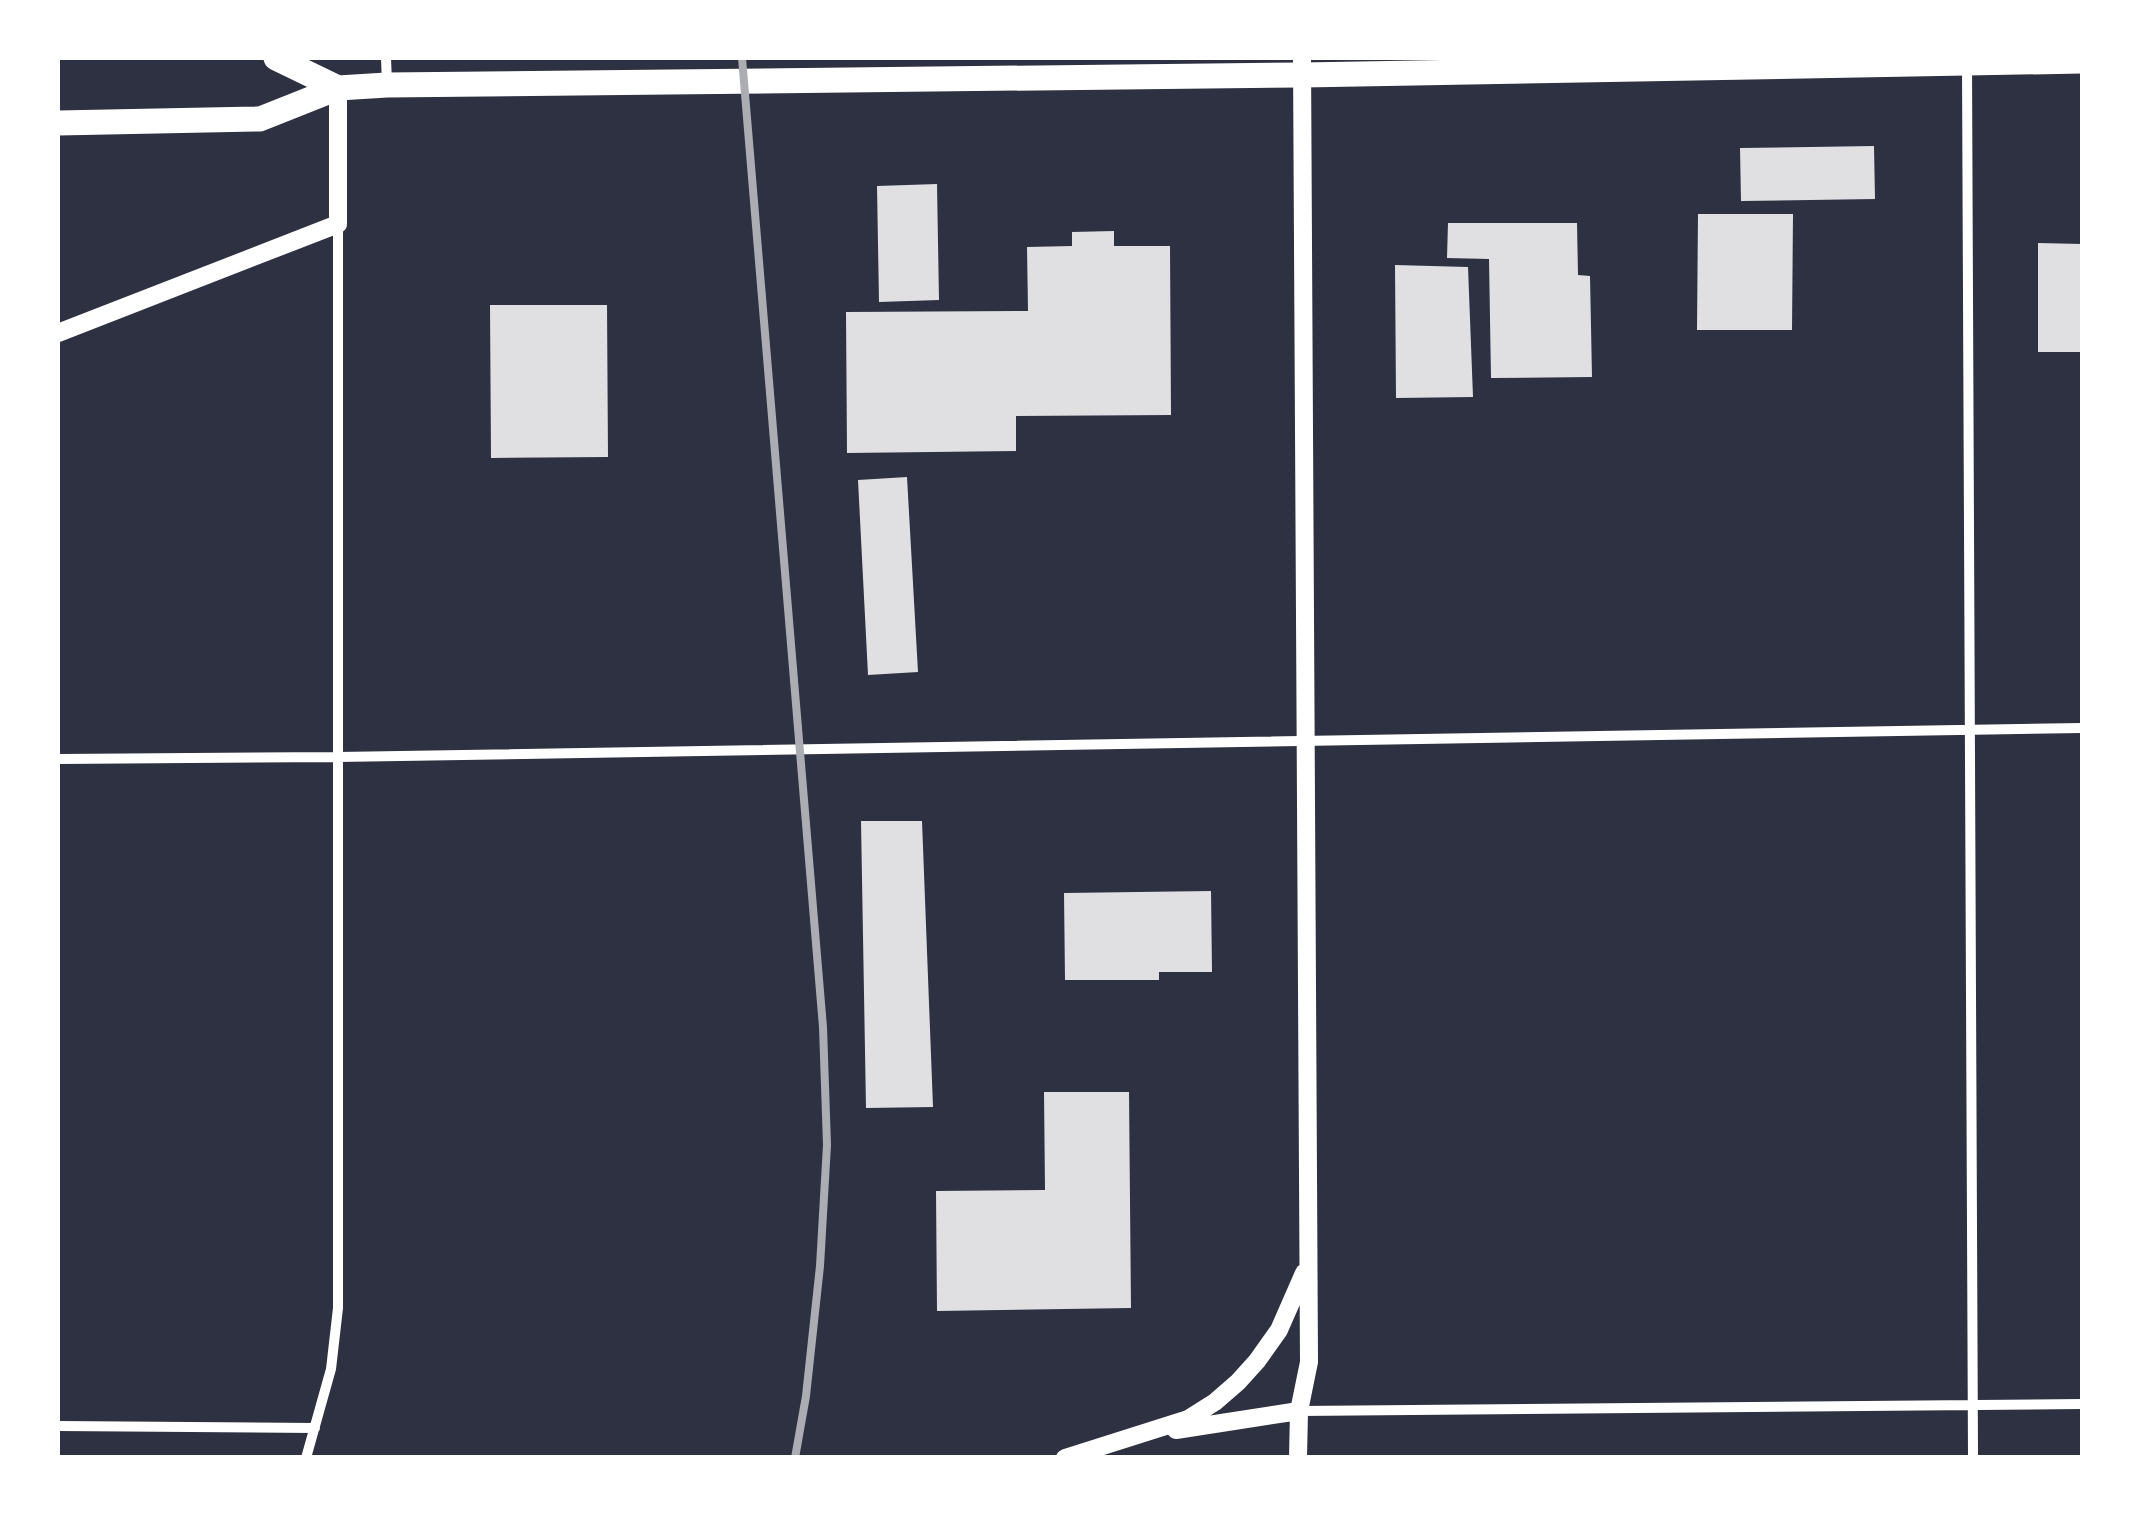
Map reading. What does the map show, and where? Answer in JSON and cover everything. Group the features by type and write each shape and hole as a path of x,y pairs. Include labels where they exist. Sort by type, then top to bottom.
{"main road":[{"path":"276,58 338,88"},
{"path":"58,123 260,119 338,88 387,84 1302,66 2082,61"}],"street":[{"path":"386,58 387,84"},
{"path":"1966,60 1972,1458"},
{"path":"1298,1458 1299,1411 1309,1362 1302,66"},
{"path":"306,1458 331,1369 338,1308 338,88"},
{"path":"58,333 338,224"},
{"path":"58,759 2082,728"},
{"path":"1065,1458 1188,1420 1214,1402 1257,1361 1279,1330 1308,1265"},
{"path":"1136,1437 1299,1411 2082,1404"},
{"path":"58,1426 315,1428"}],"building":[{"path":"1874,146 1875,199 1741,201 1740,148"},
{"path":"937,184 939,300 879,302 877,186"},
{"path":"1698,214 1793,214 1792,330 1697,330"},
{"path":"1448,223 1577,223 1578,275 1590,276 1592,377 1491,378 1489,259 1447,258"},
{"path":"1114,231 1114,246 1170,246 1171,415 1016,416 1016,451 847,453 846,312 1028,311 1027,247 1072,246 1072,232"},
{"path":"2038,243 2082,244 2082,352 2038,352"},
{"path":"1395,265 1468,267 1473,397 1396,398"},
{"path":"490,305 607,305 608,457 491,458"},
{"path":"907,477 918,672 868,675 858,480"},
{"path":"861,821 922,821 933,1107 866,1108"},
{"path":"1211,891 1212,972 1159,972 1159,980 1065,980 1064,893"},
{"path":"1044,1092 1129,1092 1131,1308 937,1311 936,1191 1045,1190"}],"railway":[{"path":"742,58 823,1027 827,1145 820,1266 795,1458"}]}
